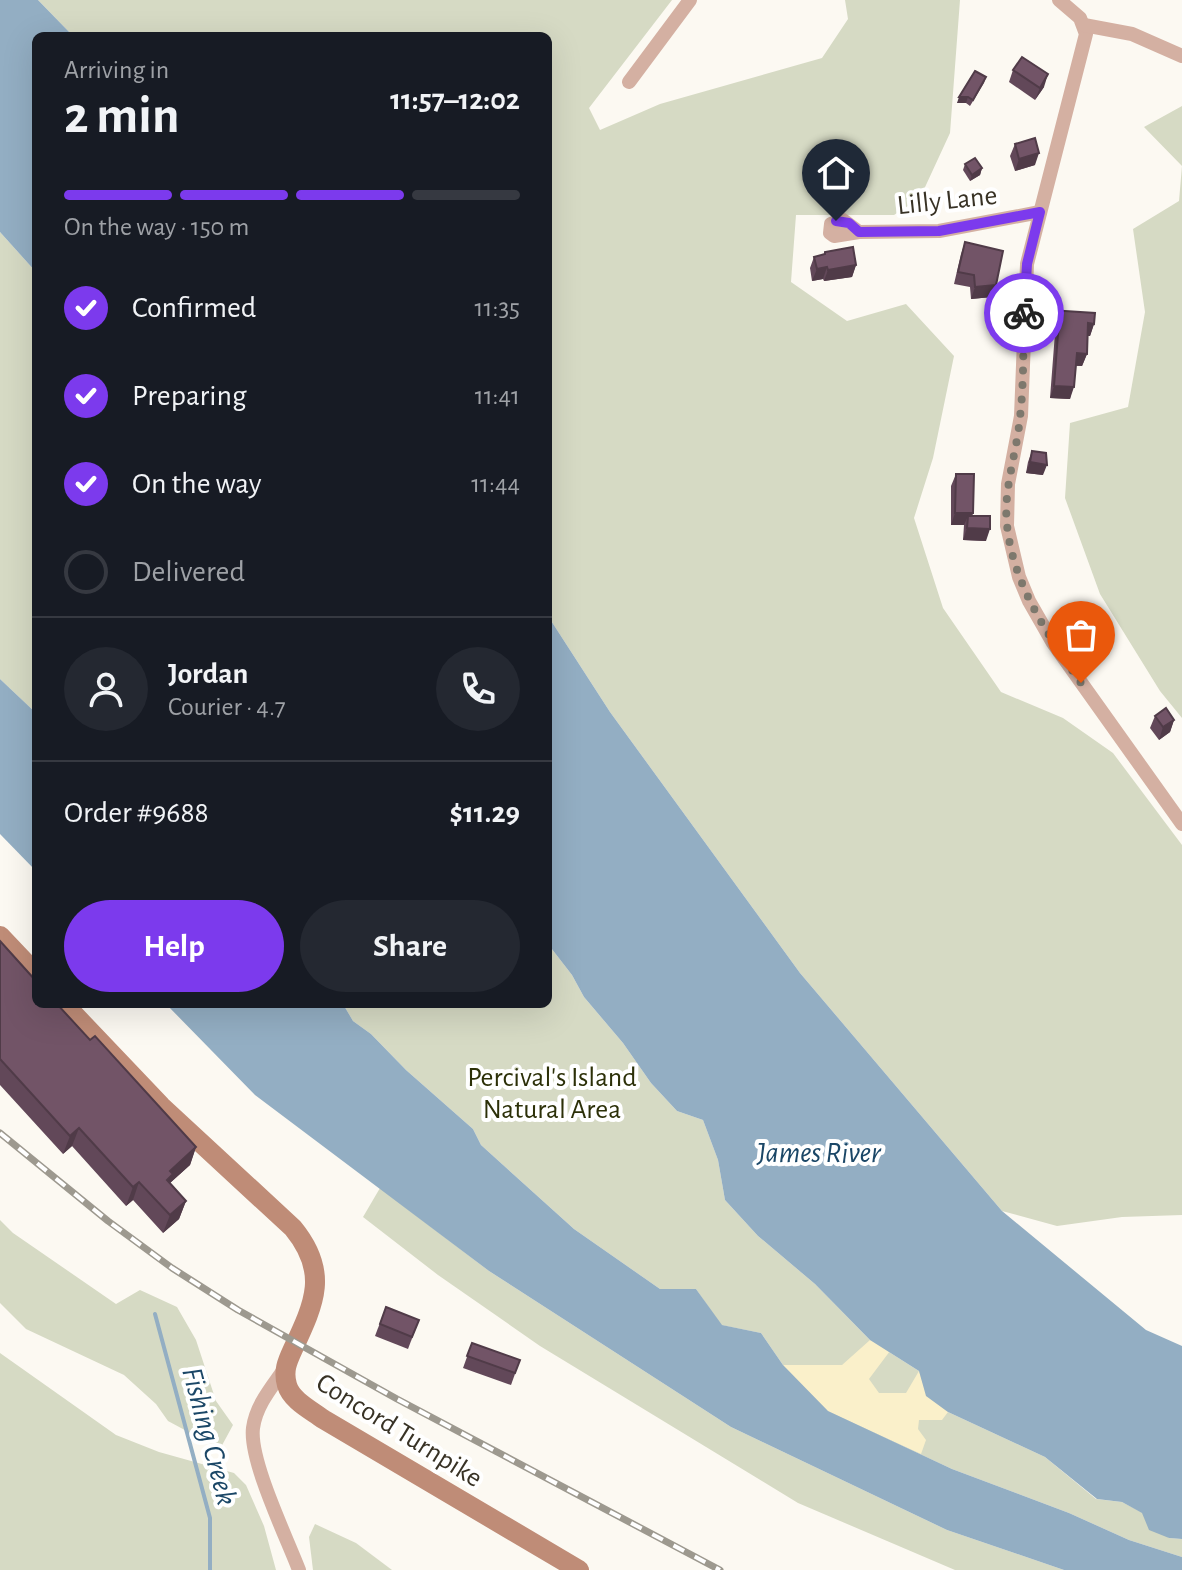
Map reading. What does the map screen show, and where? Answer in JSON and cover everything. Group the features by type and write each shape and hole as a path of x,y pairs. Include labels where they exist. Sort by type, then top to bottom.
{"street":[{"path":"629,82 690,0"},
{"path":"1059,0 1084,25 1086,34 1026,277 1021,416 1006,510 1012,552 1029,601 1053,643 1182,824"},
{"path":"1084,25 1109,27 1132,34 1182,56"},
{"name":"Lilly Lane","path":"859,232 939,231 1040,212"},
{"path":"0,936 32,970"},
{"name":"Concord Turnpike","path":"68,1008 161,1106 284,1219 307,1245 314,1263 315,1295 285,1367 291,1394 323,1419 579,1570"},
{"path":"285,1367 259,1405 253,1428 253,1452 299,1570"}],"green space":[{"path":"38,0 672,0 589,108 600,130 660,104 822,58 848,19 845,0 960,0 950,133 920,198 894,215 796,215 791,282 847,321 906,304 954,356 933,458 914,518 943,608 1001,692 1063,718 1113,753 1182,845 1182,1215 1122,1217 1057,1226 1002,1211 800,973 610,712 552,622 552,32 69,32"},
{"path":"1182,106 1182,166 1144,127"},
{"path":"1182,166 1182,718 1160,691 1100,594 1065,498 1070,423 1128,407 1145,312 1133,229 1179,201"},
{"path":"0,232 32,268 32,709 0,679"},
{"name":"Percival's Island Natural Area","path":"552,949 584,997 623,1043 651,1083 677,1111 703,1120 718,1160 725,1200 758,1236 815,1284 870,1340 919,1371 948,1412 1045,1457 1096,1499 1122,1502 1143,1513 1169,1538 1182,1539 1182,1557 1129,1540 1069,1513 952,1469 827,1411 783,1365 761,1333 721,1325 696,1289 660,1289 574,1229 481,1145 473,1129 353,1021 345,1008 552,1008"},
{"path":"380,1188 489,1271 731,1427 947,1530 1064,1570 955,1570 798,1503 540,1346 438,1275 363,1217"},
{"path":"0,1220 13,1233 116,1304 140,1290 177,1307 196,1340 216,1401 233,1425 220,1449 168,1421 156,1404 124,1375 26,1329 0,1303"},
{"path":"0,1353 116,1435 159,1452 234,1473 246,1485 264,1526 276,1570 0,1570"},
{"path":"315,1524 356,1543 392,1570 313,1570 309,1537"}],"sand":[{"path":"870,1340 890,1351 869,1379 879,1393 906,1393 919,1371 927,1396 948,1412 942,1420 919,1420 918,1429 926,1440 921,1454 827,1411 783,1365 842,1365"}],"water":[{"path":"0,0 38,0 69,32 32,32 32,268 0,232"},
{"name":"James River","path":"552,622 610,712 800,973 1002,1211 1146,1330 1182,1346 1182,1539 1169,1538 1149,1530 1142,1513 1122,1502 1097,1499 1045,1457 948,1412 926,1396 919,1371 870,1340 815,1284 758,1236 725,1200 718,1160 703,1120 677,1111 651,1083 623,1043 584,997 552,949"},
{"path":"0,679 32,709 32,867 0,834"},
{"path":"170,1008 345,1008 353,1021 473,1129 481,1145 574,1229 660,1289 696,1289 722,1325 761,1333 783,1365 828,1411 952,1469 1069,1513 1129,1540 1182,1557 1182,1570 1064,1570 947,1530 731,1427 489,1271 255,1095"}],"building":[{"path":"1022,57 1048,74 1040,88 1013,70"},
{"path":"975,71 986,77 973,100 959,97"},
{"path":"1035,138 1039,153 1019,159 1015,144"},
{"path":"975,158 982,168 972,175 965,164"},
{"path":"965,242 1003,251 996,285 975,287 974,275 958,272"},
{"path":"853,247 856,265 817,269 814,257"},
{"path":"1049,310 1095,313 1094,324 1088,323 1087,354 1077,353 1074,387 1054,386 1059,321 1048,320"},
{"path":"1032,451 1046,453 1047,465 1030,462"},
{"path":"956,474 974,474 973,513 955,513"},
{"path":"968,516 990,516 990,529 967,528"},
{"path":"1166,708 1174,720 1163,727 1155,716"},
{"path":"0,941 32,977 32,1008 61,1008 90,1040 95,1036 196,1147 170,1171 173,1174 167,1180 186,1201 170,1215 139,1182 133,1187 79,1128 70,1136 0,1059"},
{"path":"386,1307 419,1320 412,1337 380,1324"},
{"path":"472,1343 520,1360 515,1373 467,1356"}],"waterway":[{"name":"Fishing Creek","path":"155,1314 210,1518 210,1570"}],"railway":[{"path":"0,1133 108,1221 172,1268 238,1310 397,1399 720,1570"}],"way so far":[{"path":"1024,313 1021,416 1008,484 1007,526 1019,577 1029,601 1081,683"}],"route":[{"path":"836,221 843,220 859,232 921,233 1040,212 1027,264 1024,313"}]}
